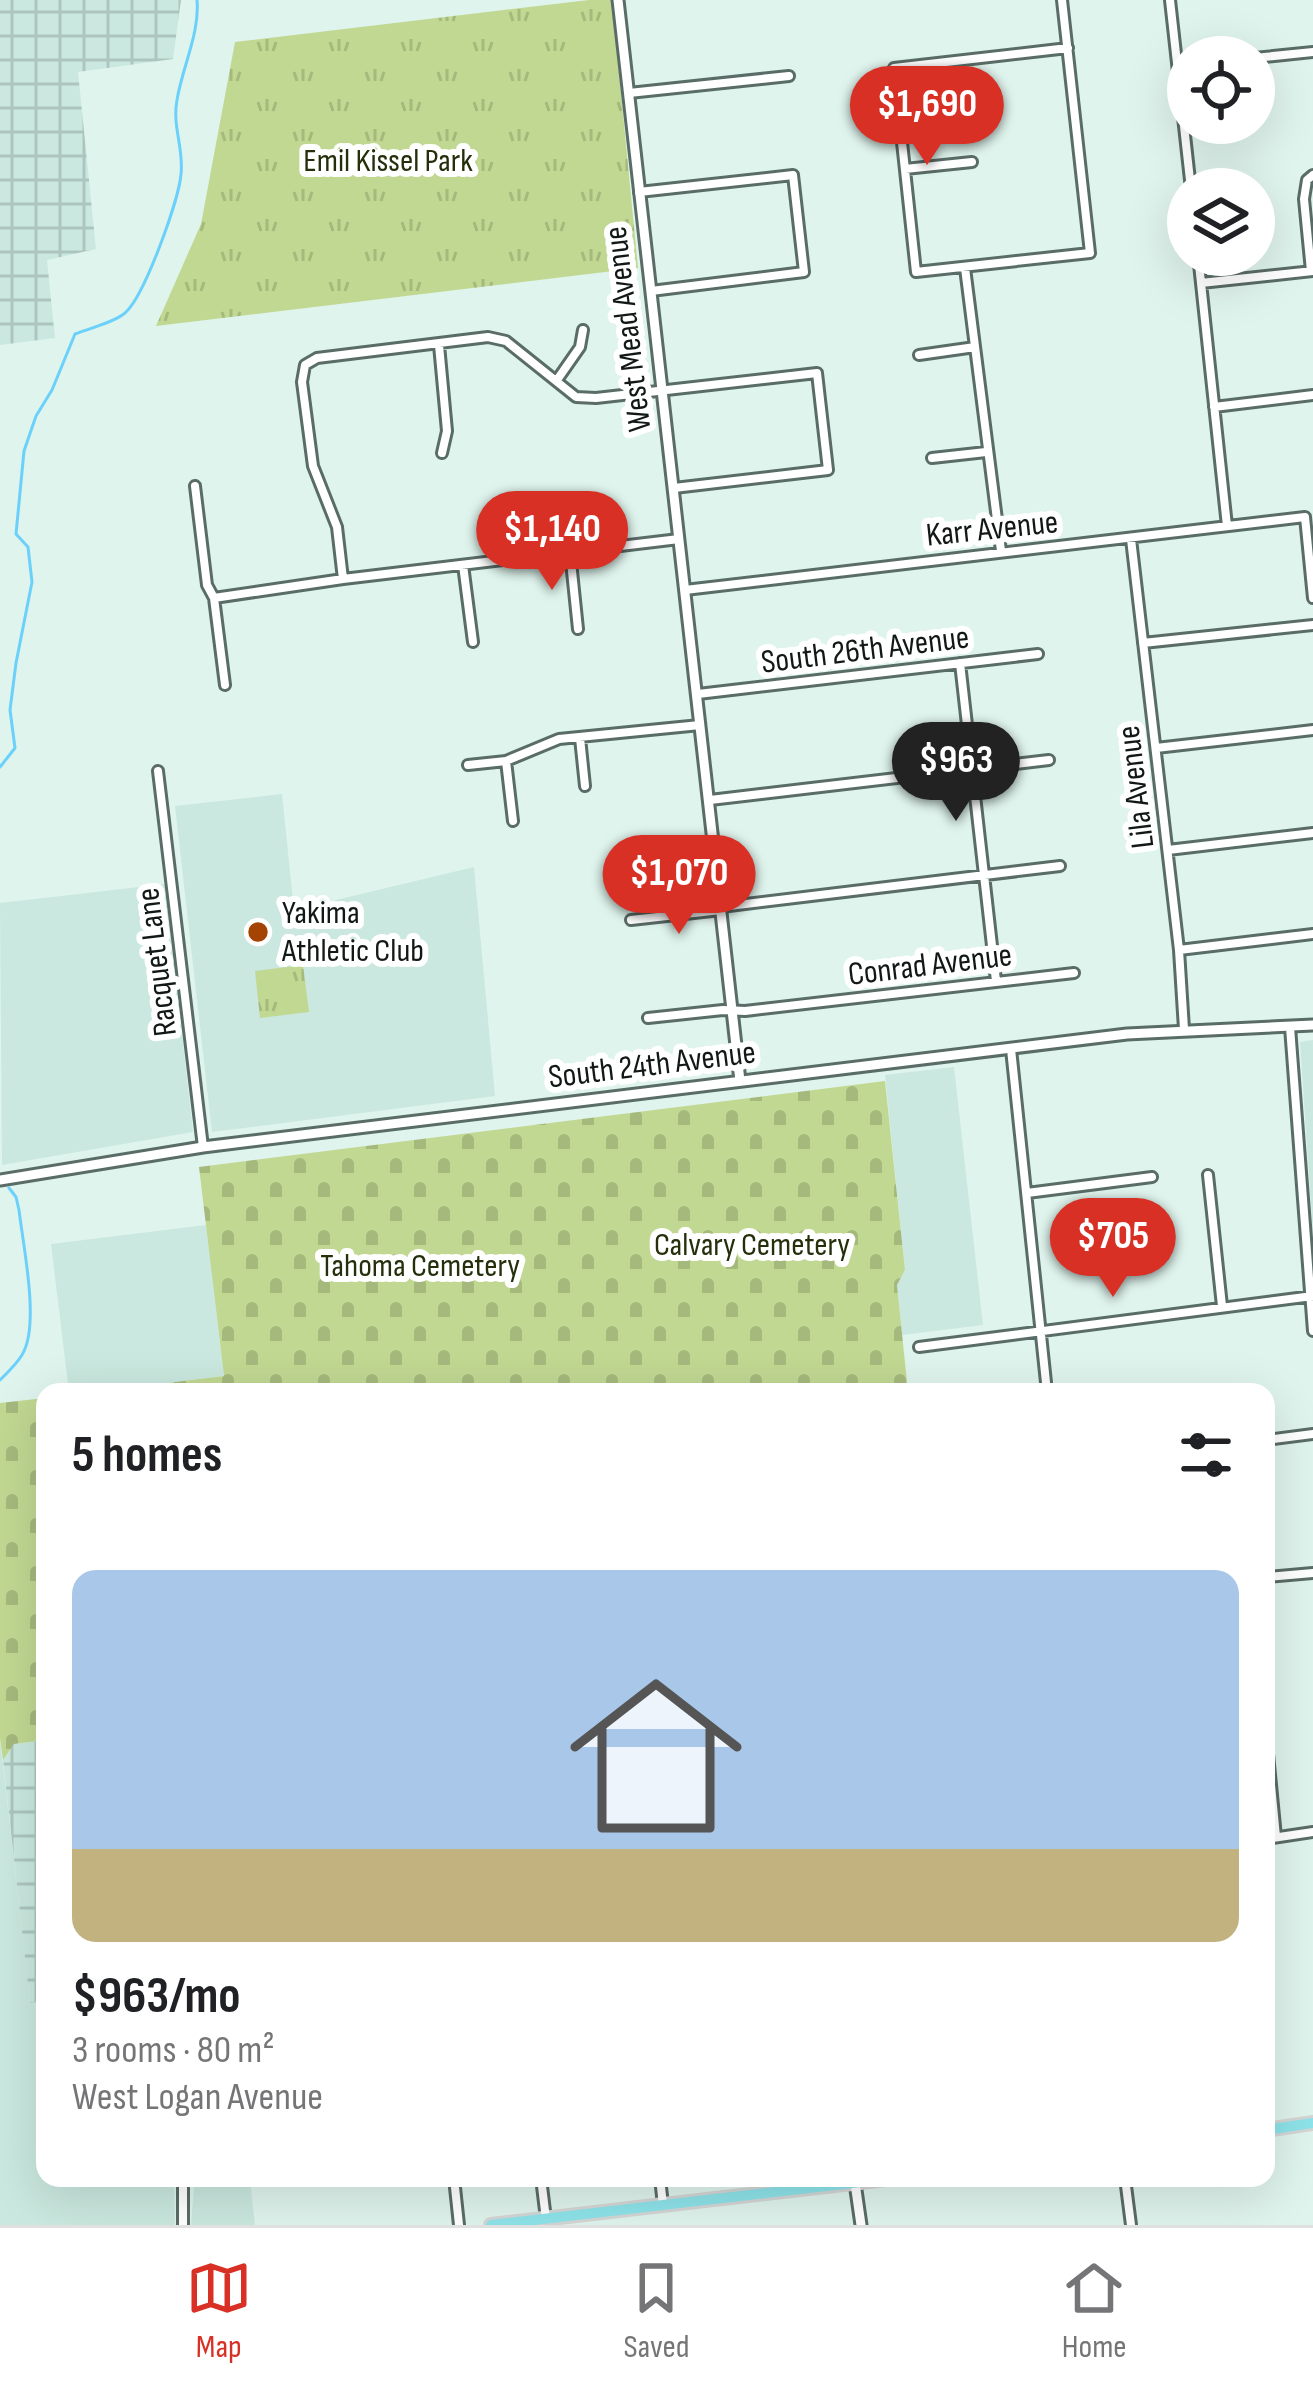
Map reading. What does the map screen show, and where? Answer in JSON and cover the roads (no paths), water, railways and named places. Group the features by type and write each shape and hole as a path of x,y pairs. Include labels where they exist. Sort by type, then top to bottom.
{"main road":[{"path":"1275,2129 1313,2123"},
{"path":"491,2225 806,2187"}],"street":[{"name":"West Mead Avenue","path":"618,0 740,1081"},
{"path":"1062,0 1090,253 916,272 895,68 1067,48"},
{"path":"1170,0 1177,36"},
{"path":"1275,56 1313,52"},
{"path":"629,93 789,76"},
{"path":"905,170 972,162"},
{"path":"639,192 793,175 804,272 651,291"},
{"path":"1201,283 1312,271 1304,199 1310,178"},
{"path":"965,268 1001,551"},
{"path":"1200,276 1227,526"},
{"path":"557,380 580,347 584,330"},
{"path":"343,579 338,527 313,466 302,382 305,365 316,358 488,337 506,340 576,397 596,398 817,374 828,470 674,488"},
{"path":"439,345 447,431 442,453"},
{"path":"919,355 975,346"},
{"path":"1214,407 1313,395"},
{"path":"932,458 986,452"},
{"path":"195,486 225,685"},
{"name":"Karr Avenue","path":"686,590 1304,517 1313,598"},
{"path":"214,598 680,538"},
{"name":"Lila Avenue","path":"1131,539 1184,1029"},
{"path":"570,552 578,629"},
{"path":"464,565 473,642"},
{"path":"1144,643 1313,625"},
{"name":"South 26th Avenue","path":"698,694 1038,654"},
{"path":"960,663 996,981"},
{"path":"467,765 506,761 559,739 700,725"},
{"path":"1156,748 1313,730"},
{"path":"580,738 585,786"},
{"path":"710,800 1049,760"},
{"path":"506,761 513,821"},
{"name":"Racquet Lane","path":"158,771 203,1147"},
{"path":"1168,850 1313,832"},
{"path":"632,920 1060,866"},
{"path":"1179,950 1313,934"},
{"name":"Conrad Avenue","path":"648,1018 1074,973"},
{"name":"South 24th Avenue","path":"0,1180 203,1147 740,1081 1184,1029 1313,1024"},
{"path":"1290,1028 1313,1331"},
{"path":"1011,1049 1046,1383"},
{"path":"1208,1175 1222,1306"},
{"path":"1027,1193 1152,1177"},
{"path":"919,1348 1311,1296"},
{"path":"1275,1439 1313,1434"},
{"path":"1275,1576 1313,1573"},
{"path":"1275,1837 1313,1832"},
{"path":"183,2187 183,2225"},
{"path":"455,2187 459,2225"},
{"path":"543,2187 546,2218"},
{"path":"661,2187 663,2205"},
{"path":"855,2187 861,2225"},
{"path":"1126,2187 1131,2225"}],"waterway":[{"path":"0,767 15,748 10,710 32,582 28,547 16,534 24,451 75,334 126,312 160,246 181,174 176,110 196,25 197,0"},
{"path":"0,1380 22,1355 30,1321 19,1210 9,1188"}],"place":[{"name":"Yakima Athletic Club","path":"258,932"}],"park label":[{"name":"Emil Kissel Park","path":"388,161"},
{"name":"Calvary Cemetery","path":"752,1245"},
{"name":"Tahoma Cemetery","path":"420,1266"}]}
